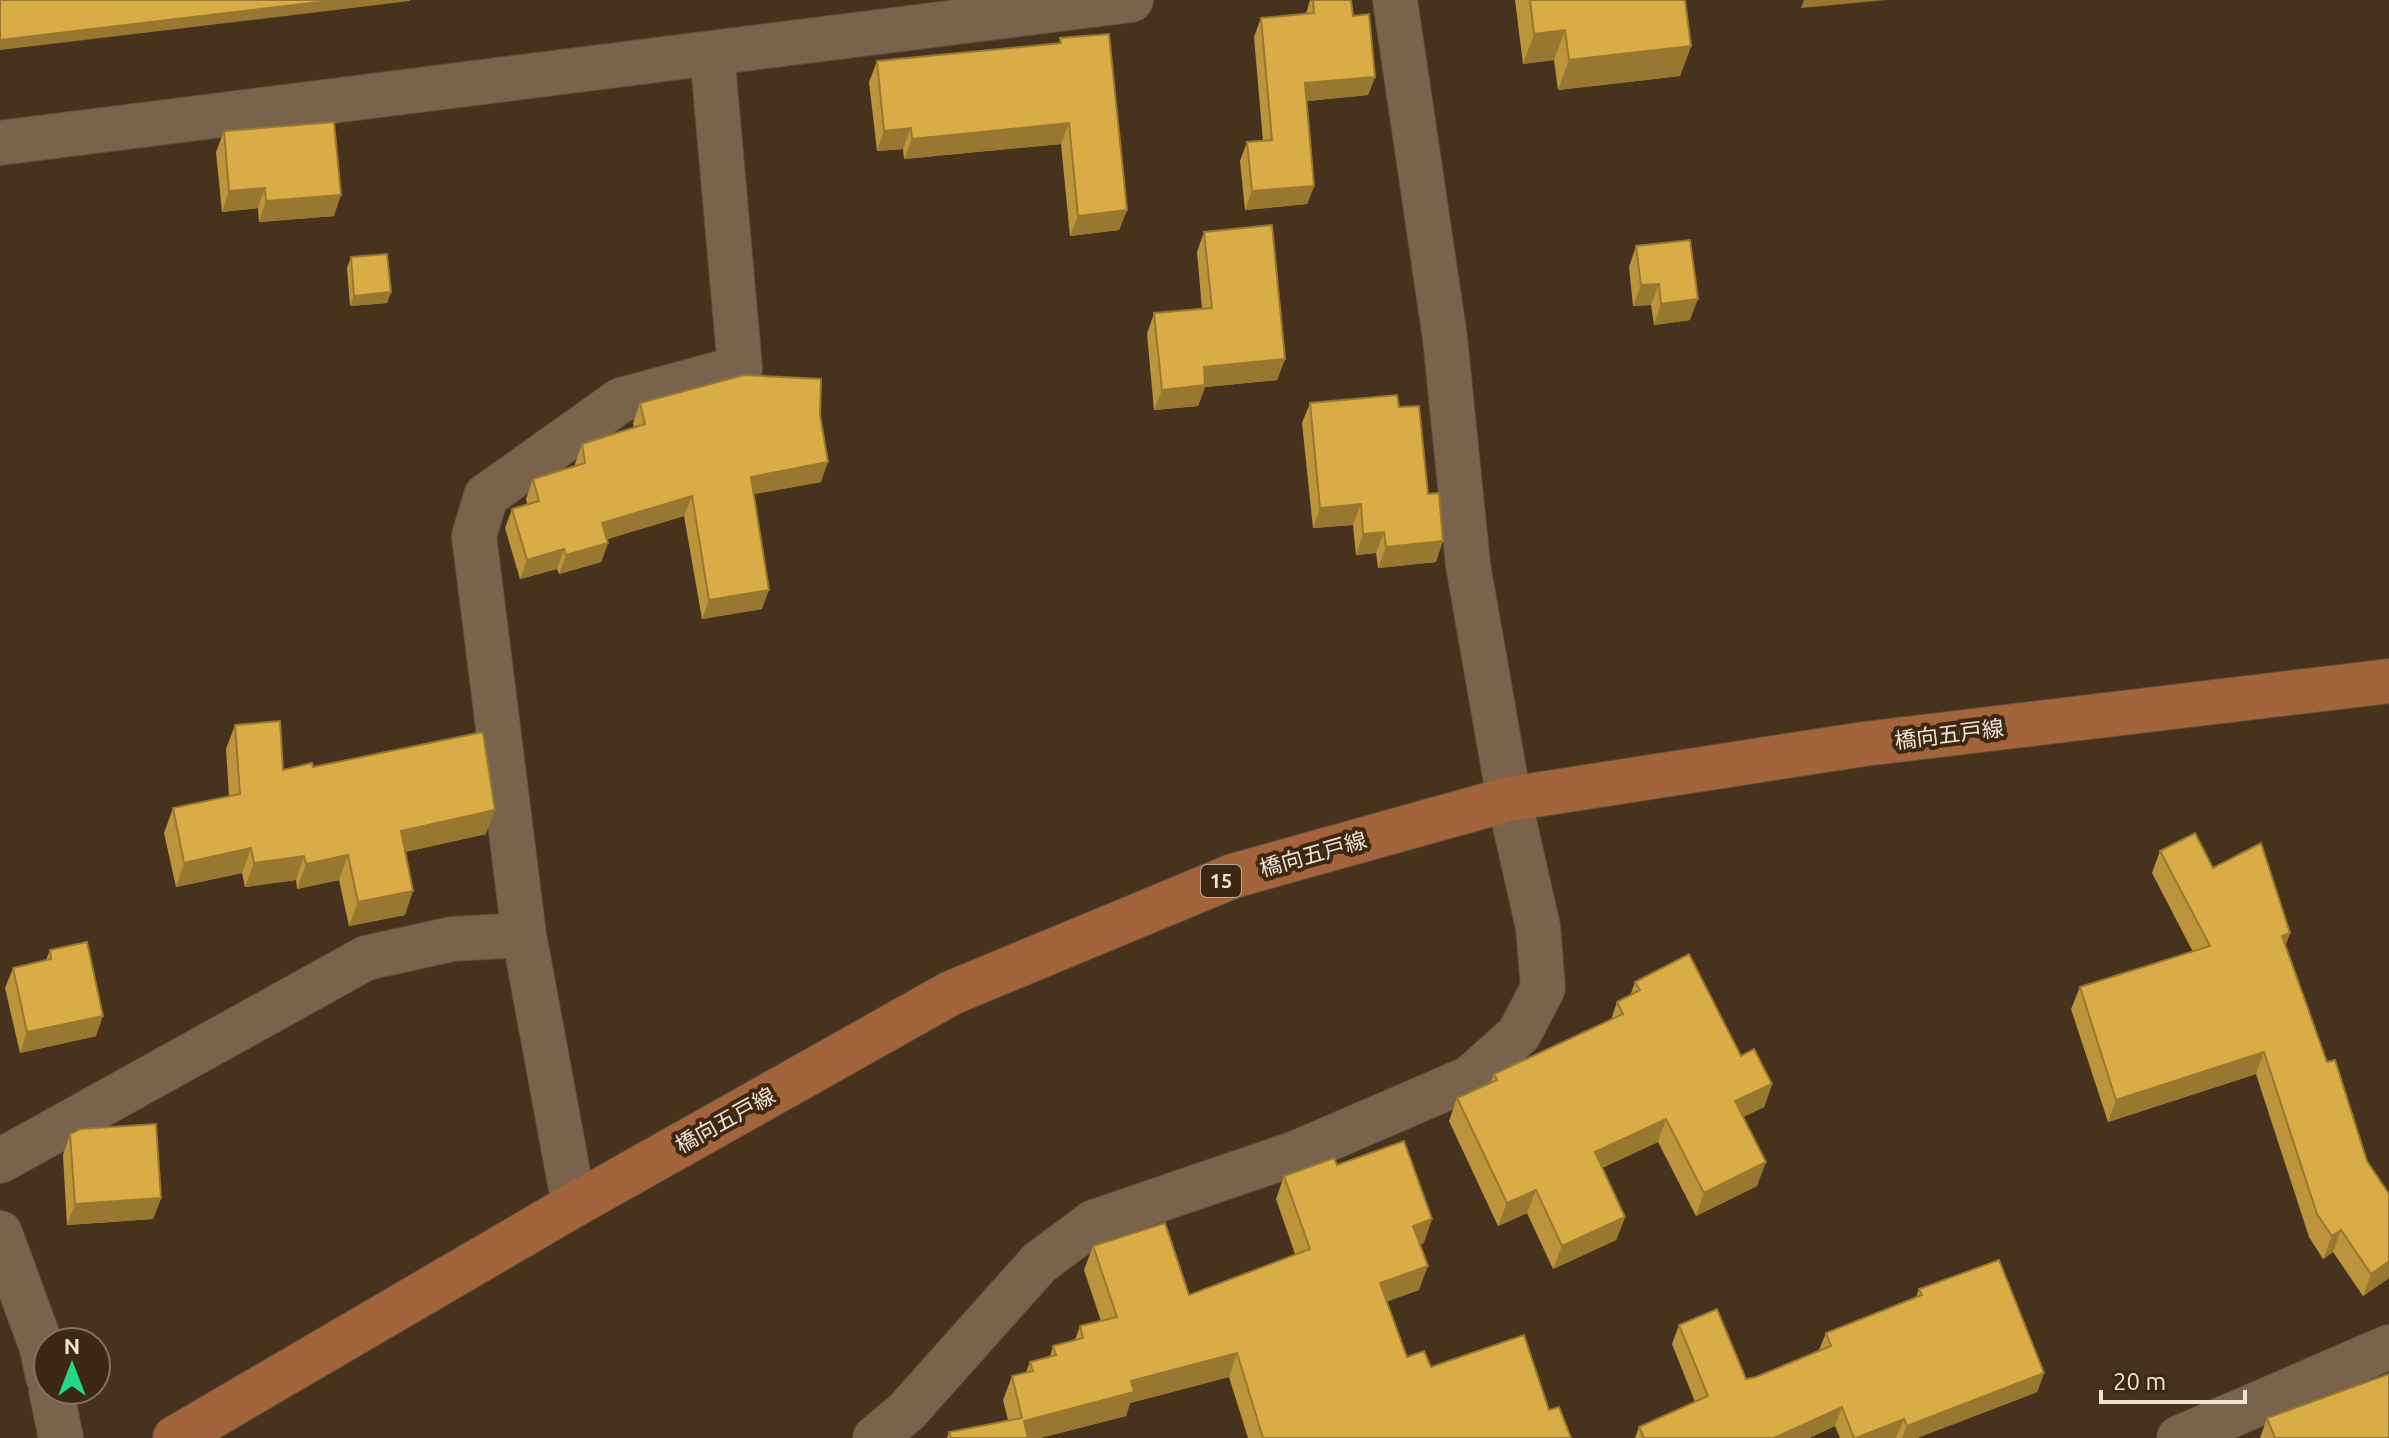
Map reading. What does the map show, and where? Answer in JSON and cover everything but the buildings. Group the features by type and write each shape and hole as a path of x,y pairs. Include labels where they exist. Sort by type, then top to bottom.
{"main road":[{"name":"橋向五戸線","path":"175,1438 574,1205 951,993 1233,876 1509,799 1864,744 2389,681"}],"street":[{"path":"0,143 1131,0"},
{"path":"875,1438 907,1411 1039,1263 1094,1222 1296,1153 1470,1078 1519,1034 1543,988 1538,927 1509,799 1468,565 1445,338 1395,0"},
{"path":"574,1205 524,935 474,536 486,496 621,400 740,368 712,53"},
{"path":"0,1161 366,958 452,939 524,935"},
{"path":"0,1233 34,1326"},
{"path":"2179,1438 2389,1347"},
{"path":"54,1406 61,1438"}]}
